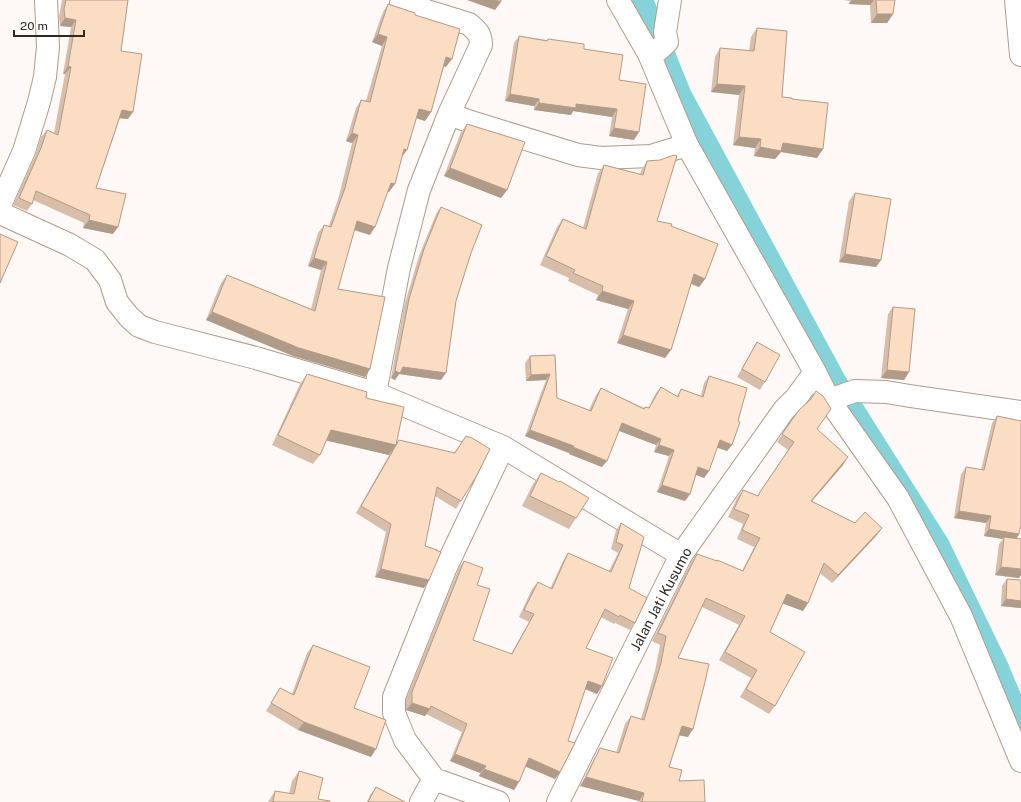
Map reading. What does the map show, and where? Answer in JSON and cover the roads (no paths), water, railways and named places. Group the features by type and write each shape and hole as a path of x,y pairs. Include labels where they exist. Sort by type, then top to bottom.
{"street":[{"path":"0,205 24,151 39,102 48,48 46,0"},
{"path":"618,0 657,49 687,145 815,372 841,396 961,616 1021,761"},
{"path":"657,49 665,32 670,0"},
{"path":"1016,0 1021,55"},
{"path":"375,393 399,268 419,190 449,114 481,45 481,39 477,31 469,24 401,3"},
{"path":"449,114 470,122 578,155 601,158 652,156 687,145"},
{"path":"0,213 70,244 94,260 110,280 116,302 139,326 155,332 256,358 375,393 503,447 681,555"},
{"name":"Jalan Jati Kusumo","path":"558,802 681,555 784,410 796,398 815,372"},
{"path":"841,396 886,392 1021,412"},
{"path":"498,802 434,779 405,740 394,713 394,697 446,567 503,447"},
{"path":"421,802 434,779"}],"waterway":[{"path":"641,0 680,96 834,381 938,546 996,666 1021,725"}]}
